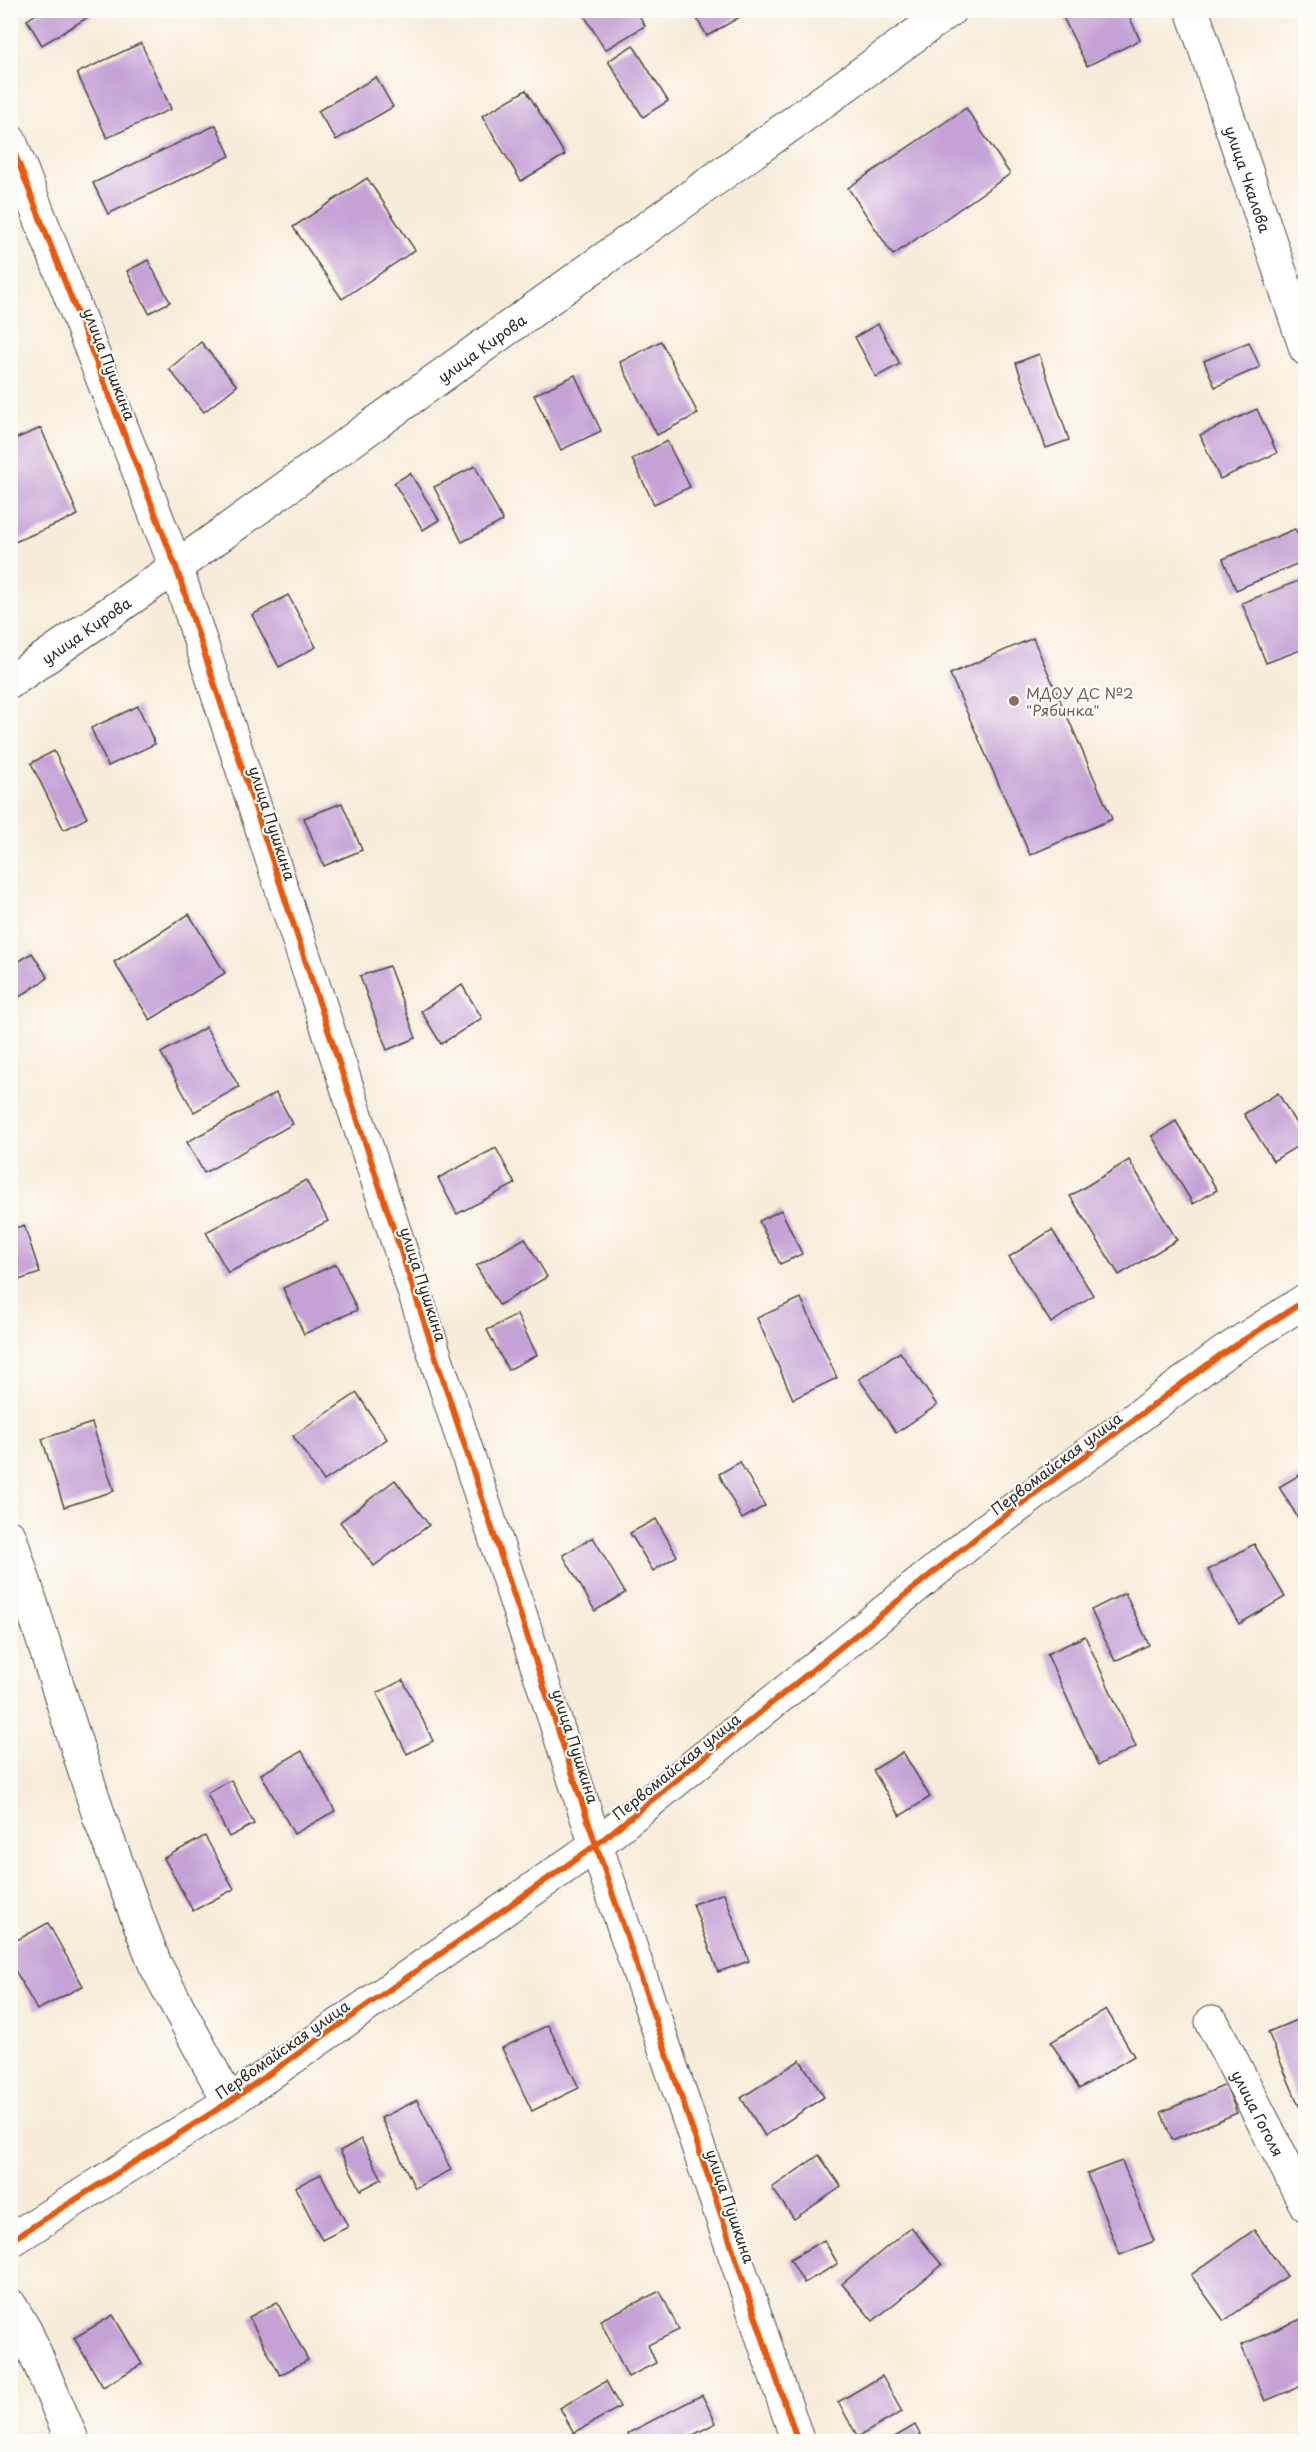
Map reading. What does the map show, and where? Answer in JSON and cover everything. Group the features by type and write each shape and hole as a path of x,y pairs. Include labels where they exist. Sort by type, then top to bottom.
{"street":[{"name":"улица Кирова","path":"10,682 176,567 950,10"},
{"name":"улица Чкалова","path":"1192,10 1305,349"},
{"name":"улица Пушкина","path":"10,141 176,567 597,1845 798,2442"},
{"name":"Первомайская улица","path":"10,2241 229,2102 597,1845 982,1533 1222,1354 1305,1300"},
{"name":"Первомайская улица","path":"10,1537 99,1816 155,1964 229,2102"},
{"name":"улица Гоголя","path":"1212,2022 1305,2205"},
{"path":"10,2305 26,2332 73,2442"}],"building":[{"path":"42,10 94,10 95,13 42,45 27,20"},
{"path":"581,10 636,10 645,26 605,50"},
{"path":"692,10 752,10 707,36"},
{"path":"1070,10 1126,10 1140,40 1087,66 1062,15"},
{"path":"141,43 171,109 107,138 77,73"},
{"path":"633,45 668,101 643,117 608,61"},
{"path":"376,77 393,107 336,140 318,111"},
{"path":"526,90 565,155 521,181 482,116"},
{"path":"966,108 1010,174 893,255 848,188"},
{"path":"216,125 230,156 108,214 93,183"},
{"path":"367,178 415,250 342,299 293,227"},
{"path":"148,260 170,302 149,313 127,271"},
{"path":"878,324 900,364 876,377 855,337"},
{"path":"661,341 698,414 657,435 620,362"},
{"path":"201,342 237,386 204,412 169,369"},
{"path":"1249,342 1260,367 1215,387 1204,361"},
{"path":"1039,354 1069,440 1046,448 1016,363"},
{"path":"575,375 601,431 561,450 534,395"},
{"path":"1257,409 1277,453 1220,479 1200,435"},
{"path":"41,428 78,515 10,544 10,441"},
{"path":"667,441 690,487 654,504 632,459"},
{"path":"475,466 503,521 462,542 434,487"},
{"path":"410,473 439,520 423,530 394,483"},
{"path":"1295,529 1306,552 1306,560 1236,590 1223,559"},
{"path":"1306,578 1306,648 1266,663 1242,603"},
{"path":"288,595 316,647 279,667 252,615"},
{"path":"1033,638 1112,819 1030,855 950,674"},
{"path":"138,706 155,744 108,766 91,728"},
{"path":"54,751 87,818 64,830 31,763"},
{"path":"342,803 362,850 324,866 304,818"},
{"path":"189,914 225,973 150,1020 114,962"},
{"path":"32,953 48,978 10,1003 10,967"},
{"path":"389,966 416,1038 387,1050 360,976"},
{"path":"462,985 482,1018 441,1044 421,1011"},
{"path":"206,1027 239,1087 194,1112 161,1053"},
{"path":"276,1093 293,1124 204,1173 187,1142"},
{"path":"1278,1093 1306,1141 1273,1161 1244,1114"},
{"path":"1176,1121 1217,1190 1193,1204 1152,1136"},
{"path":"496,1148 515,1184 457,1214 438,1178"},
{"path":"1129,1160 1177,1240 1119,1275 1070,1196"},
{"path":"306,1180 328,1221 228,1273 206,1232"},
{"path":"781,1210 802,1254 780,1264 759,1221"},
{"path":"24,1225 40,1273 10,1283 10,1230"},
{"path":"1052,1230 1093,1295 1051,1323 1009,1257"},
{"path":"525,1238 547,1277 499,1305 476,1266"},
{"path":"336,1264 357,1310 304,1334 283,1288"},
{"path":"801,1298 837,1378 793,1399 757,1318"},
{"path":"517,1315 537,1355 508,1370 487,1330"},
{"path":"900,1352 937,1405 896,1433 859,1379"},
{"path":"357,1393 387,1439 324,1481 293,1436"},
{"path":"92,1423 114,1491 64,1507 42,1439"},
{"path":"740,1462 765,1506 742,1519 719,1474"},
{"path":"1306,1471 1306,1531 1279,1487"},
{"path":"395,1480 429,1525 374,1566 340,1522"},
{"path":"656,1519 677,1556 653,1571 630,1533"},
{"path":"593,1537 625,1593 595,1611 563,1555"},
{"path":"1254,1544 1285,1597 1239,1624 1208,1570"},
{"path":"1125,1593 1149,1645 1115,1661 1091,1610"},
{"path":"1085,1636 1136,1747 1098,1765 1047,1654"},
{"path":"403,1680 433,1741 407,1754 377,1693"},
{"path":"302,1751 335,1811 294,1834 261,1774"},
{"path":"903,1752 930,1797 900,1816 873,1770"},
{"path":"231,1780 254,1824 229,1837 207,1793"},
{"path":"205,1836 234,1889 193,1911 164,1858"},
{"path":"724,1893 749,1961 718,1972 693,1904"},
{"path":"48,1923 83,1986 37,2010 10,1961 10,1944"},
{"path":"1106,2009 1134,2056 1079,2089 1051,2042"},
{"path":"1306,2016 1306,2103 1299,2106 1268,2032"},
{"path":"548,2025 579,2088 532,2111 502,2048"},
{"path":"800,2060 824,2097 765,2136 741,2098"},
{"path":"1226,2085 1237,2113 1172,2140 1161,2112"},
{"path":"417,2100 451,2170 415,2188 381,2118"},
{"path":"361,2139 382,2179 361,2190 340,2151"},
{"path":"819,2155 841,2187 794,2219 772,2188"},
{"path":"1122,2161 1154,2241 1120,2255 1087,2174"},
{"path":"321,2174 348,2227 322,2240 295,2187"},
{"path":"911,2227 942,2265 873,2321 842,2284"},
{"path":"1254,2230 1287,2276 1224,2321 1191,2275"},
{"path":"824,2240 838,2264 804,2283 790,2259"},
{"path":"660,2291 679,2330 648,2345 656,2363 628,2377 600,2320"},
{"path":"277,2302 308,2360 280,2375 249,2317"},
{"path":"113,2315 142,2364 103,2387 74,2338"},
{"path":"1306,2317 1306,2384 1265,2401 1241,2345"},
{"path":"882,2376 902,2412 858,2437 838,2402"},
{"path":"606,2381 620,2407 574,2433 560,2408"},
{"path":"702,2395 716,2423 680,2442 632,2442 628,2433"},
{"path":"915,2425 924,2442 886,2442"}],"cycle path":[{"path":"10,141 176,567 596,1845 798,2442"},
{"path":"10,2241 229,2102 596,1845 982,1533 1222,1354 1306,1300"}],"place":[{"name":"МДОУ ДС №2 \"Рябинка\"","path":"1014,701"}]}
